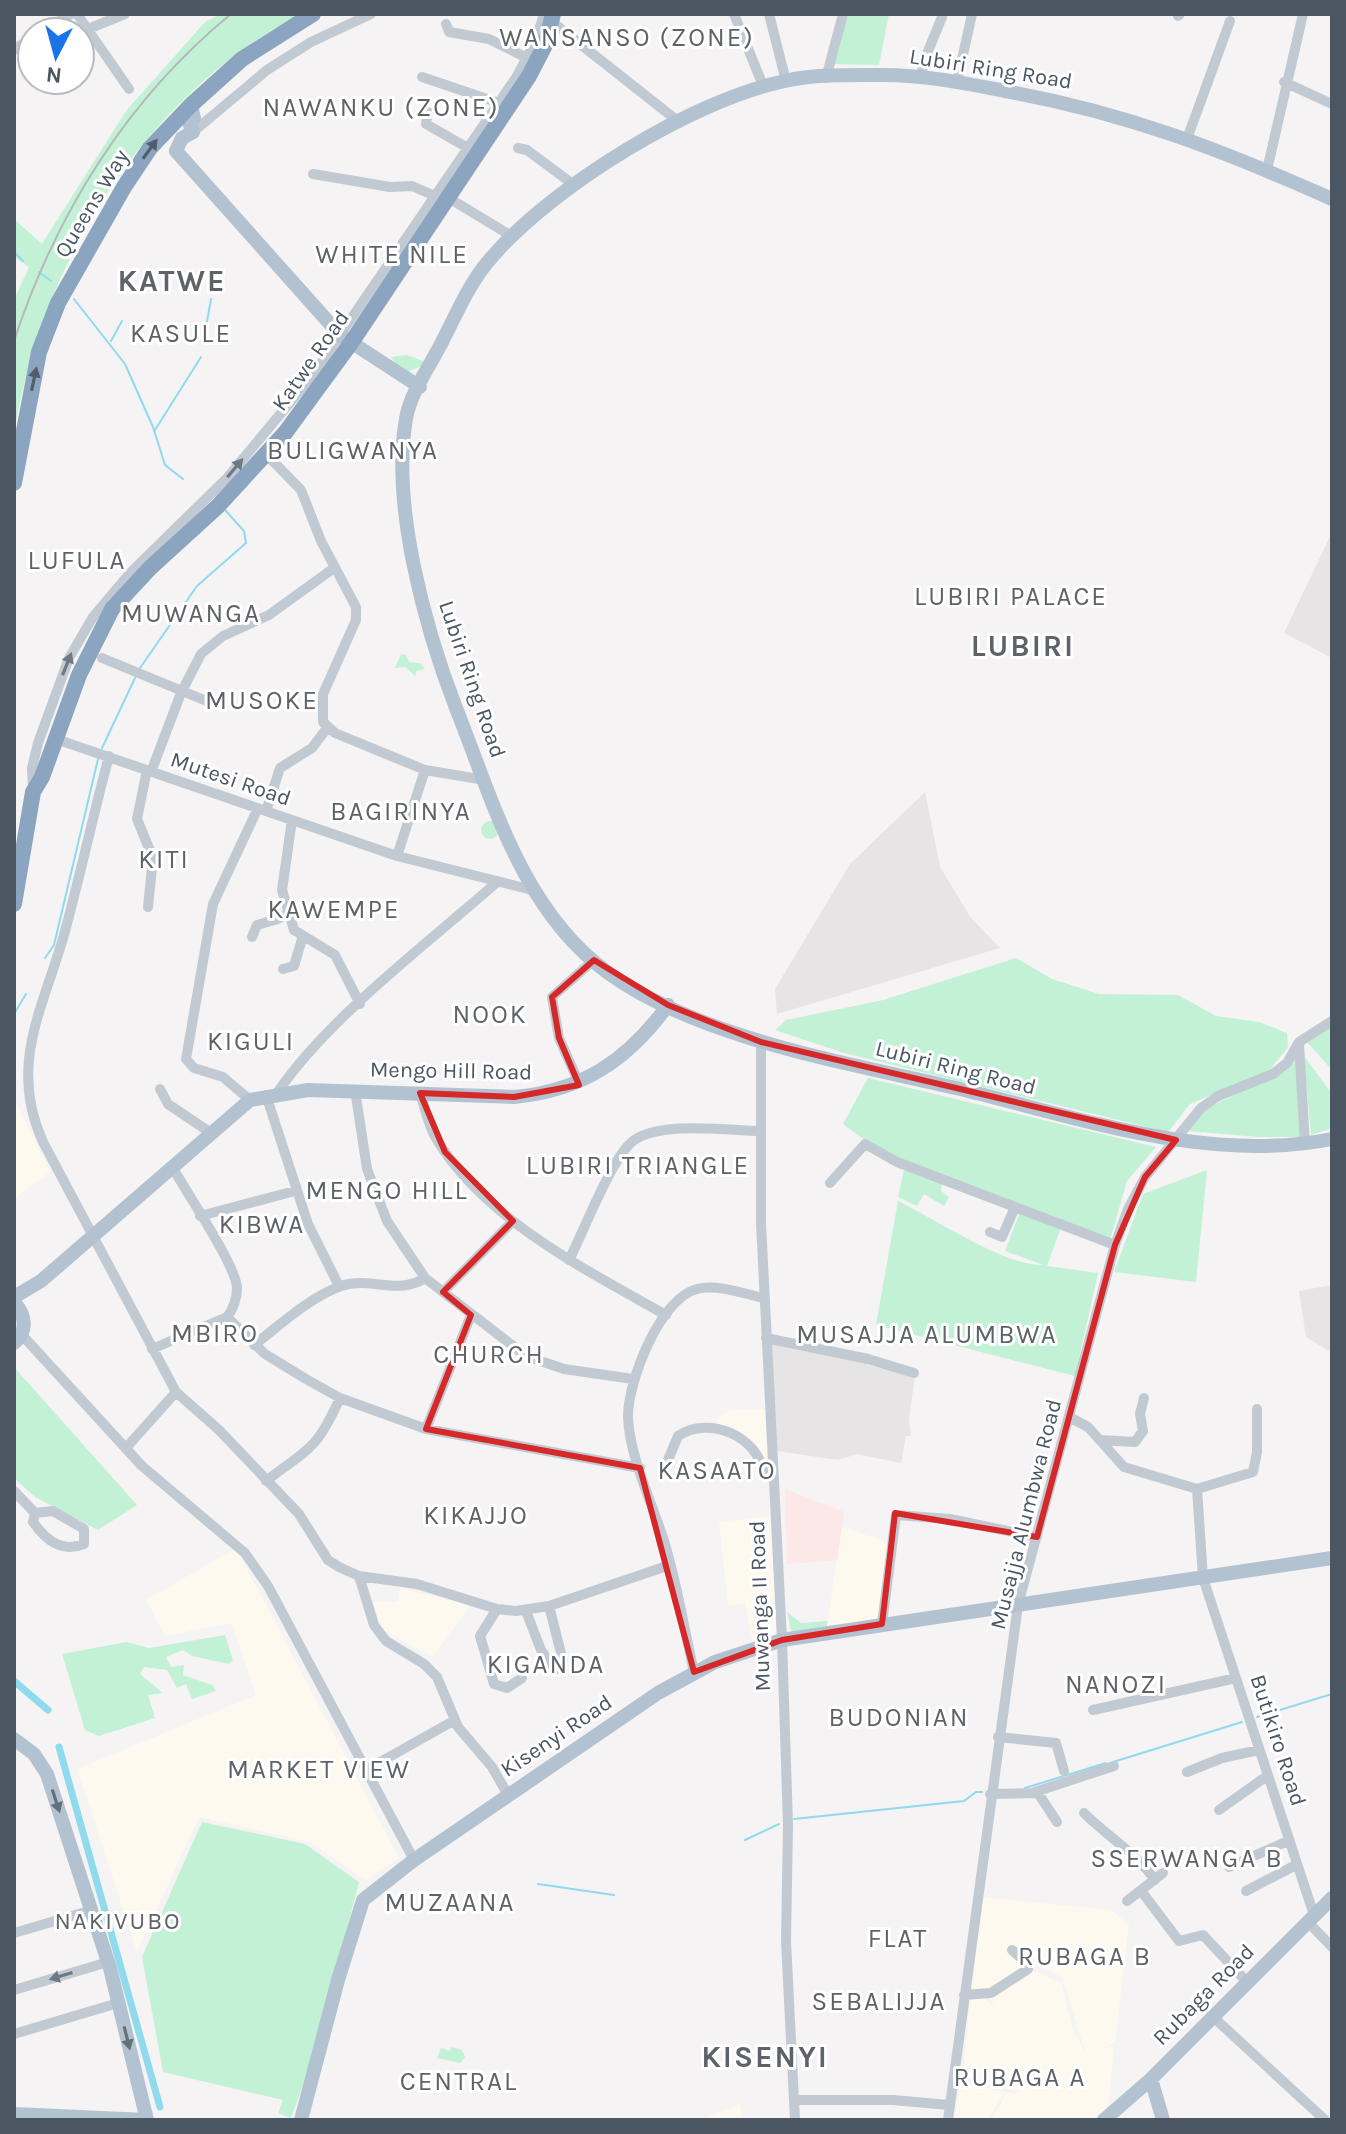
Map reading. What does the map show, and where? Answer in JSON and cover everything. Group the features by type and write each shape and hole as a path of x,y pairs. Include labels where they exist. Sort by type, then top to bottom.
{"highway":[{"name":"Queens Way","path":"14,483 39,352 58,303 150,148 242,59 313,14"},
{"name":"Katwe Road","path":"14,904 36,781 56,739 58,710 112,609 205,509 266,454 441,196 529,76 545,45 549,16"}],"main road":[{"name":"Lubiri Ring Road","path":"1332,199 1187,139 1099,110 923,76 786,81 679,122 620,154 574,185 513,237 478,275 410,401 402,445 412,546 429,633 485,780 532,890 562,929 610,974 668,1005 761,1042 1048,1113 1179,1136 1305,1144 1332,1139"},
{"path":"191,105 194,118 189,123 193,132 182,138 176,151 346,339 420,387"},
{"name":"Mengo Hill Road","path":"14,1300 250,1100 272,1094 355,1090 514,1097 542,1095 579,1083 606,1069 639,1042 668,1005"},
{"path":"20,1333 29,1288"},
{"path":"14,1300 20,1333"},
{"path":"1018,1605 1332,1558"},
{"name":"Kisenyi Road","path":"301,2120 359,1905 414,1860 694,1672 782,1640 882,1620 1018,1605"},
{"path":"14,1739 34,1754 47,1774 108,1962 147,2120 23,2116"},
{"name":"Rubaga Road","path":"1104,2120 1151,2079 1211,2015 1332,1898"},
{"path":"1151,2079 1163,2120"}],"street":[{"path":"96,26 125,14"},
{"path":"193,132 267,70 311,42 371,14"},
{"path":"734,14 764,88"},
{"path":"769,14 786,81"},
{"path":"826,78 843,14"},
{"path":"957,82 972,14"},
{"path":"1267,170 1284,82 1303,14"},
{"path":"549,16 679,122"},
{"name":"Katwe Road","path":"441,196 468,148 527,58 549,16"},
{"path":"923,76 922,66 942,17"},
{"path":"1187,139 1230,21"},
{"path":"446,24 449,32 489,39 527,58"},
{"path":"96,41 129,89"},
{"path":"422,77 499,103"},
{"path":"1284,82 1332,104"},
{"path":"428,112 426,124 468,148"},
{"path":"518,148 527,150 574,185"},
{"path":"313,174 390,187 412,186 441,196 513,237"},
{"name":"Katwe Road","path":"205,509 318,379"},
{"path":"266,454 301,490 357,613 323,694 320,714 327,728 425,770 485,780"},
{"path":"148,907 153,858 137,819 149,771 181,693 201,654 212,644 269,615 334,568"},
{"path":"102,658 209,702"},
{"name":"Katwe Road","path":"36,781 38,743 58,710"},
{"path":"250,1100 223,1077 190,1066 186,1057 213,904 262,810 280,768 312,748 327,728"},
{"name":"Mutesi Road","path":"56,739 397,856 532,890"},
{"path":"109,756 64,934 33,1031 27,1069 32,1118 176,1392 219,1430 299,1514 328,1560 359,1576 417,1584 497,1609 526,1611 670,1565"},
{"path":"397,856 425,770"},
{"path":"292,820 282,890 294,930 302,939 335,955 360,1004"},
{"path":"339,1286 295,1191 272,1094 360,1004 496,883"},
{"path":"252,937 257,925 290,912"},
{"path":"283,969 294,966 302,939"},
{"path":"579,1083 559,1038 552,997 594,960"},
{"name":"Musajja Alumbwa Road","path":"948,2120 1018,1605 1071,1418 1115,1245 1128,1209 1145,1177 1201,1108 1218,1096 1273,1074 1287,1063 1299,1042 1332,1021"},
{"name":"Muwanga II Road","path":"761,1042 763,1298 782,1640 788,1825 786,1941 797,2100 795,2120"},
{"path":"1299,1042 1305,1144"},
{"path":"160,1089 168,1104 211,1133"},
{"path":"355,1090 367,1169 387,1221 425,1278 511,1347 540,1362 633,1379"},
{"path":"420,1093 433,1134 445,1152 513,1221 569,1260 666,1315"},
{"path":"569,1260 610,1176 634,1140 663,1131 688,1129 760,1131"},
{"path":"830,1183 865,1144 897,1162 1115,1245"},
{"path":"152,1349 227,1317 233,1309 236,1283 173,1168"},
{"path":"200,1216 295,1191"},
{"path":"990,1232 1002,1237 1015,1207"},
{"path":"443,1292 513,1221"},
{"path":"254,1345 339,1286 364,1282 401,1287 425,1278"},
{"path":"694,1672 670,1565 628,1422 628,1401 633,1379 672,1303 700,1288 763,1298"},
{"path":"426,1429 471,1315"},
{"path":"227,1317 254,1345 340,1398 426,1429 640,1468"},
{"path":"20,1333 165,1487 245,1553 268,1586 414,1860"},
{"path":"766,1338 868,1359 914,1373"},
{"path":"126,1448 176,1392"},
{"path":"266,1481 311,1449 322,1436 340,1398"},
{"path":"1101,1440 1135,1442 1143,1431 1140,1414 1144,1398"},
{"path":"1071,1418 1101,1440 1116,1462 1124,1467 1197,1489 1253,1472 1257,1452 1257,1409"},
{"path":"665,1467 678,1436 698,1427 741,1437 758,1452 764,1475 773,1473"},
{"name":"Butikiro Road","path":"1197,1489 1203,1578 1311,1919 1332,1947"},
{"path":"14,1491 35,1513"},
{"path":"53,1511 75,1521 84,1529 84,1544 67,1547 52,1543 33,1522 35,1513 53,1511"},
{"path":"882,1620 896,1515 950,1519 1037,1537"},
{"path":"359,1576 374,1625 386,1641 431,1671 443,1687 455,1720 492,1767 508,1795"},
{"path":"549,1606 563,1661"},
{"path":"497,1609 480,1636 494,1684 507,1688 522,1678"},
{"path":"526,1611 535,1639 555,1670"},
{"path":"1093,1710 1236,1678"},
{"path":"366,1770 455,1720"},
{"path":"998,1737 1058,1744 1064,1771"},
{"path":"1187,1772 1222,1758 1259,1750"},
{"path":"990,1794 1035,1792 1114,1766"},
{"path":"1219,1810 1267,1776"},
{"path":"1035,1792 1057,1822"},
{"path":"1084,1813 1110,1838 1136,1855 1159,1876 1127,1901"},
{"path":"1229,1867 1288,1841"},
{"path":"1246,1891 1296,1865"},
{"path":"1142,1892 1179,1941 1203,1935 1246,1981"},
{"path":"14,1933 92,1910"},
{"path":"964,1995 991,1993 1028,1969 1028,1964 1012,1950"},
{"path":"14,1990 108,1962"},
{"path":"14,2034 118,2003"},
{"path":"1211,2015 1325,2120"},
{"path":"797,2100 893,2100 949,2105"}],"highlighted area":[{"path":"594,960 668,1005 761,1042 1176,1140 1145,1177 1115,1245 1037,1537 895,1513 882,1624 782,1640 694,1672 640,1468 426,1429 471,1315 443,1292 513,1221 445,1152 420,1093 514,1097 579,1085 559,1038 552,997"}],"shaded area":[{"path":"1332,532 1332,658 1284,633"},
{"path":"925,792 940,867 971,918 1000,948 777,1014 775,989 850,864"},
{"path":"14,1098 50,1172 14,1199"},
{"path":"1332,1285 1332,1353 1306,1337 1299,1291"},
{"path":"770,1341 867,1360 867,1365 915,1375 909,1419 911,1436 906,1436 901,1463 857,1454 838,1460 777,1451"},
{"path":"765,1409 768,1474 758,1452 717,1429 717,1417 731,1410"},
{"path":"785,1489 844,1512 837,1560 787,1564"},
{"path":"770,1516 779,1635 753,1644 745,1603 728,1606 719,1522"},
{"path":"842,1527 888,1542 879,1621 826,1630"},
{"path":"236,1548 399,1858 366,1880 310,1842 199,1817 137,1952 77,1769 256,1695 232,1623 165,1636 146,1600"},
{"path":"400,1588 470,1605 433,1657 382,1630 373,1602 398,1602"},
{"path":"981,1897 1112,1910 1129,1925 1115,2043 1102,2049 1114,2046 1109,2103 1093,2120 989,2120 988,2117 987,2120 954,2120 961,2082 1005,2092 989,2118 994,2117 1006,2092 1015,2094 1017,2091 963,2077 970,1998 983,1996 996,2009 989,1998 1034,1971 1061,1983 1073,2030 1086,2054 1062,1977 1034,1964 994,1989 971,1993"},
{"path":"740,2104 742,2120 701,2120"}],"green space":[{"path":"221,14 301,14 245,48 194,90 148,138 108,191 75,249 47,310 27,372 14,436 14,300 29,267 14,256 14,219 42,244 126,111 205,22"},
{"path":"844,14 889,14 879,65 827,64"},
{"path":"407,355 423,361 423,365 403,374 391,357"},
{"path":"401,654 406,655 409,662 420,663 425,669 417,671 415,676 406,667 395,668"},
{"path":"486,821 494,821 499,830 497,837 486,839 481,834 481,826"},
{"path":"1016,958 1052,979 1099,994 1178,995 1216,1016 1259,1022 1287,1033 1288,1047 1269,1071 1190,1104 1168,1132 844,1053 775,1030 786,1020 883,1000"},
{"path":"1332,1026 1332,1070 1307,1042"},
{"path":"1304,1056 1332,1094 1332,1128 1311,1135"},
{"path":"1295,1060 1302,1137 1187,1131 1209,1107 1286,1071"},
{"path":"868,1078 1156,1147 1127,1181 1110,1240 971,1192 904,1163 872,1145 843,1124"},
{"path":"904,1170 942,1183 941,1191 949,1197 944,1206 924,1194 917,1206 898,1197"},
{"path":"1207,1170 1196,1282 1114,1272 1143,1194"},
{"path":"898,1201 970,1240 1028,1264 1043,1265 1005,1251 1020,1212 1061,1227 1047,1266 1098,1273 1075,1376 876,1325"},
{"path":"14,1367 137,1505 98,1530 35,1497 14,1478"},
{"path":"787,1612 801,1623 828,1621 826,1630 792,1634"},
{"path":"225,1635 233,1660 229,1664 192,1656 183,1650 166,1657 171,1667 184,1665 183,1675 212,1685 216,1691 192,1699 186,1684 177,1688 167,1670 144,1667 140,1674 163,1693 148,1695 155,1718 99,1736 85,1730 62,1654 126,1642 149,1648"},
{"path":"202,1822 305,1844 359,1882 314,2054 291,2118 278,2113 283,2100 163,2072 142,1957"},
{"path":"452,2047 462,2050 465,2057 460,2063 437,2058 441,2048 449,2051"}],"waterway":[{"path":"14,252 23,261"},
{"path":"39,272 51,281"},
{"path":"74,299 125,364 153,427 165,465 183,479"},
{"path":"203,344 211,299"},
{"path":"111,341 122,321"},
{"path":"155,430 201,357"},
{"path":"140,668 197,586 246,543 244,531 225,510"},
{"path":"102,748 135,678"},
{"path":"45,958 54,945 98,759"},
{"path":"14,1014 26,994"},
{"path":"14,1681 48,1710"},
{"path":"1257,1717 1332,1694"},
{"path":"1113,1762 1242,1722"},
{"path":"59,1747 160,2107"},
{"path":"1025,1788 1106,1763"},
{"path":"794,1819 964,1801 976,1792 982,1792"},
{"path":"745,1840 779,1824"},
{"path":"538,1884 614,1895"}],"railway":[{"path":"14,341 51,248 99,162 159,83 231,14"}],"district":[{"name":"WANSANSO (ZONE)","path":"627,37"},
{"name":"NAWANKU (ZONE)","path":"381,107"},
{"name":"WHITE NILE","path":"392,254"},
{"name":"KATWE","path":"172,281"},
{"name":"KASULE","path":"181,333"},
{"name":"BULIGWANYA","path":"353,450"},
{"name":"LUFULA","path":"77,560"},
{"name":"LUBIRI PALACE","path":"1011,596"},
{"name":"MUWANGA","path":"191,613"},
{"name":"LUBIRI","path":"1023,646"},
{"name":"MUSOKE","path":"262,700"},
{"name":"BAGIRINYA","path":"401,811"},
{"name":"KITI","path":"164,859"},
{"name":"KAWEMPE","path":"334,909"},
{"name":"NOOK","path":"490,1014"},
{"name":"KIGULI","path":"251,1041"},
{"name":"LUBIRI TRIANGLE","path":"638,1165"},
{"name":"MENGO HILL","path":"387,1190"},
{"name":"KIBWA","path":"262,1224"},
{"name":"MBIRO","path":"215,1333"},
{"name":"MUSAJJA ALUMBWA","path":"927,1334"},
{"name":"CHURCH","path":"489,1354"},
{"name":"KASAATO","path":"717,1470"},
{"name":"KIKAJJO","path":"476,1515"},
{"name":"KIGANDA","path":"546,1664"},
{"name":"NANOZI","path":"1116,1684"},
{"name":"BUDONIAN","path":"899,1717"},
{"name":"MARKET VIEW","path":"319,1769"},
{"name":"SSERWANGA B","path":"1187,1858"},
{"name":"MUZAANA","path":"450,1902"},
{"name":"NAKIVUBO","path":"118,1921"},
{"name":"FLAT","path":"898,1938"},
{"name":"RUBAGA B","path":"1085,1956"},
{"name":"SEBALIJJA","path":"879,2001"},
{"name":"KISENYI","path":"765,2057"},
{"name":"RUBAGA A","path":"1020,2077"},
{"name":"CENTRAL","path":"459,2081"}]}
